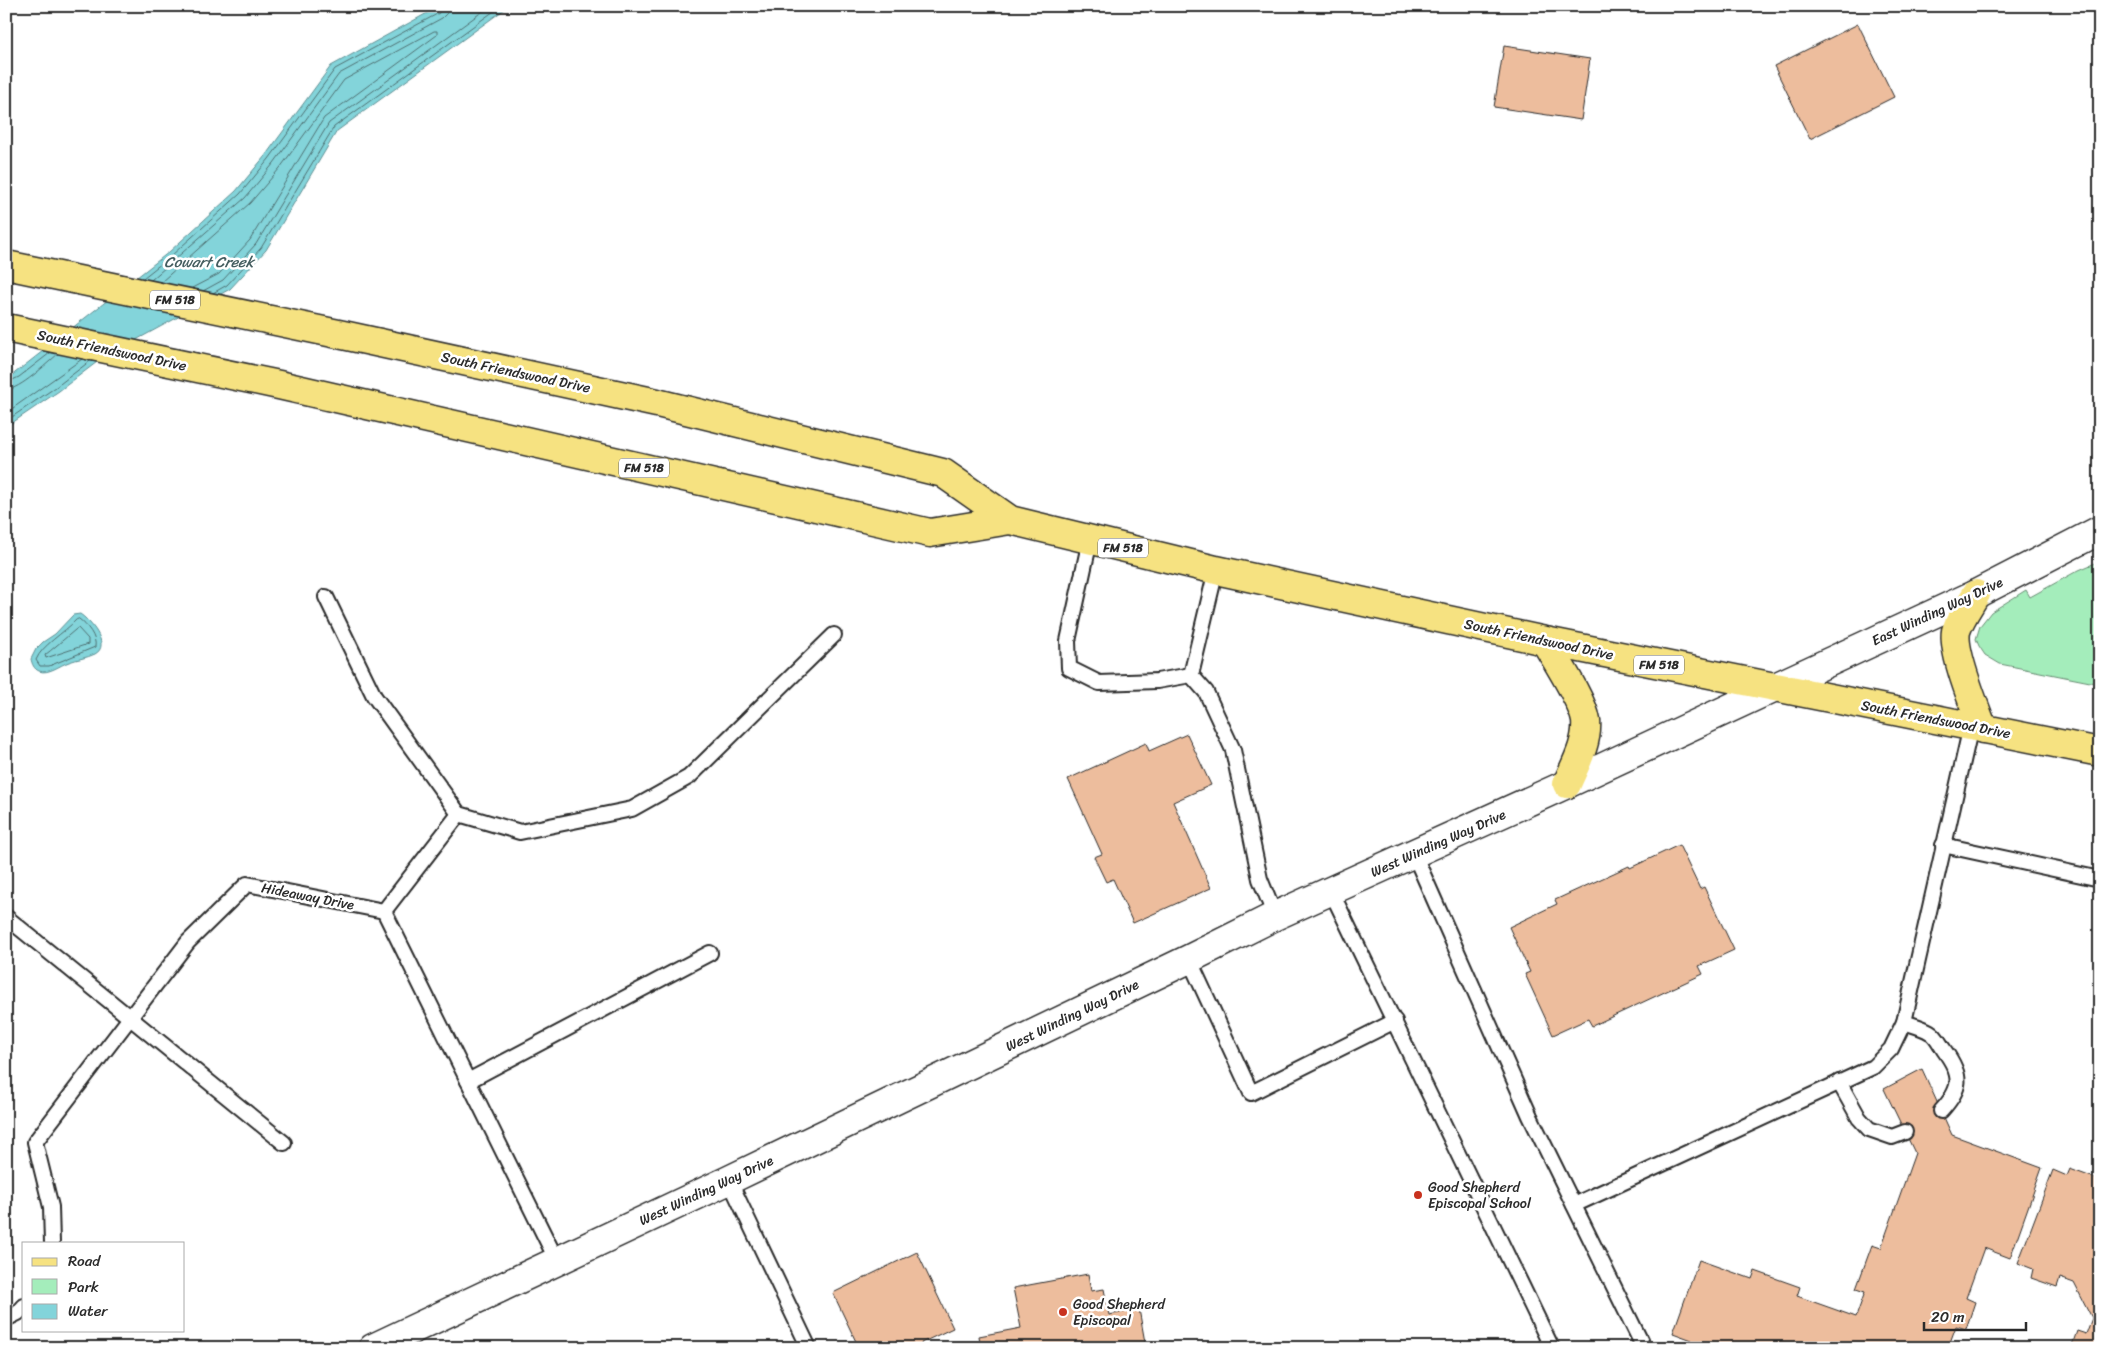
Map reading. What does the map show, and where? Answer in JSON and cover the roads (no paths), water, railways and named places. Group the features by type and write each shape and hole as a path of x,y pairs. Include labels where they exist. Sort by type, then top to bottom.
{"main road":[{"name":"South Friendswood Drive","path":"6,265 657,403 943,473 1010,520 1216,570 1773,688 2100,752"},
{"name":"South Friendswood Drive","path":"6,328 279,385 930,533 1010,520"},
{"path":"1976,594 1960,620 1956,633 1956,648 1977,727"},
{"path":"1545,641 1578,700 1586,720 1582,748 1567,784"}],"street":[{"name":"East Winding Way Drive","path":"1773,688 1976,594 2100,530"},
{"name":"West Winding Way Drive","path":"373,1348 729,1180 1275,916 1567,784 1773,688"}],"lane":[{"path":"1090,540 1068,641 1069,668 1099,683 1157,681 1190,675"},
{"path":"1190,675 1216,570"},
{"path":"326,597 374,696 459,814 520,832 632,809 689,778 834,635"},
{"path":"1190,675 1206,692 1233,750 1260,879 1275,916"},
{"path":"1574,1205 1873,1067 1891,1049 1904,1022 1943,844 1977,727"},
{"path":"459,814 384,911 557,1261"},
{"path":"1943,844 2100,879"},
{"path":"1414,854 1530,1116 1644,1348"},
{"name":"Hideaway Drive","path":"52,1242 51,1207 35,1142 188,942 248,884 384,911"},
{"path":"1331,891 1552,1348"},
{"path":"6,917 284,1143"},
{"path":"468,1081 710,953"},
{"path":"1189,959 1251,1093 1395,1021"},
{"path":"1904,1022 1931,1032 1949,1058 1958,1077 1954,1097 1941,1111"},
{"path":"1839,1082 1859,1118 1869,1129 1892,1137 1905,1132"},
{"path":"729,1180 809,1348"},
{"path":"6,1319 18,1313 22,1308"}],"water":[{"name":"Cowart Creek","path":"440,6 509,6 337,131 266,250 230,289 101,359 59,391 6,427 6,380 169,252 236,191 265,156 331,66"},
{"path":"80,614 97,633 100,639 100,650 95,654 69,662 50,671 43,672 36,669 31,659 36,649 55,634 73,615"}],"place":[{"name":"Good Shepherd Episcopal School","path":"1418,1195"},
{"name":"Good Shepherd Episcopal","path":"1063,1312"}]}
